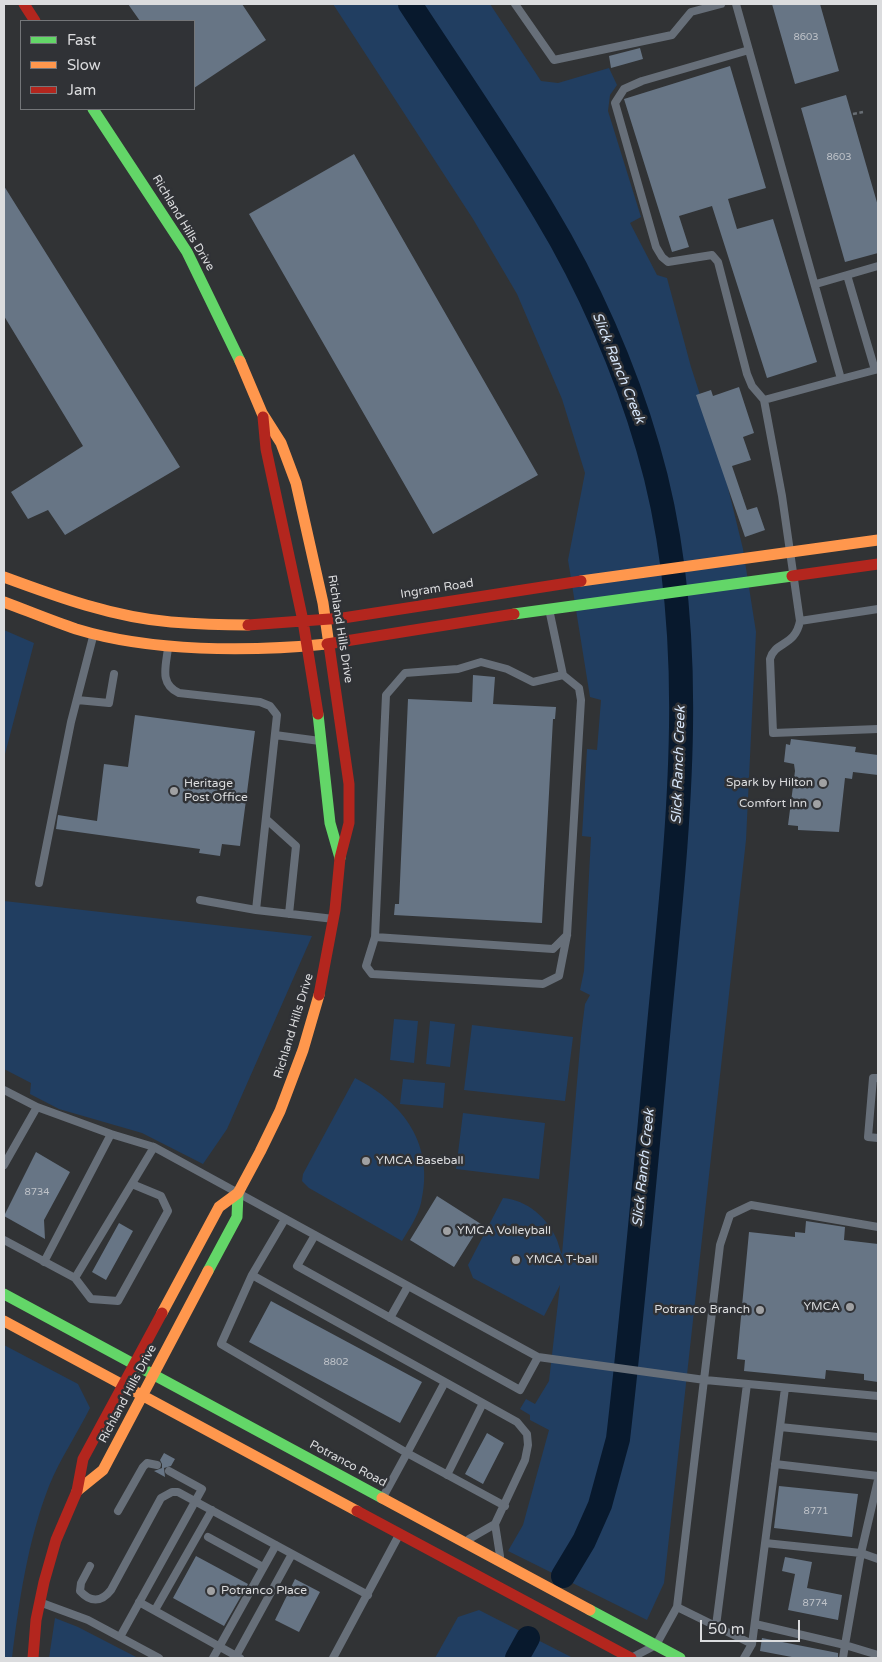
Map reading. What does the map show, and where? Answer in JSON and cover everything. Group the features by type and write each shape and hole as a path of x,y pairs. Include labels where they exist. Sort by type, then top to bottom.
{"main road":[{"path":"24,4 35,20"},
{"name":"Richland Hills Drive","path":"33,1658 40,1602 54,1547 78,1491 83,1459 219,1207 238,1192 280,1111 303,1050 324,979 334,919 340,858 350,823 350,784 344,734 325,620 296,483 281,443 262,413 228,334 187,252 94,110"},
{"name":"Richland Hills Drive","path":"262,413 266,449 303,621 322,741 330,823 340,858"},
{"name":"Ingram Road","path":"4,602 54,622 170,622 247,625 325,620 546,586 741,561 878,540"},
{"name":"Ingram Road","path":"4,577 66,600 97,621 168,646 214,648 307,647 549,609 793,574 878,564"},
{"path":"546,586 549,609"},
{"name":"Richland Hills Drive","path":"78,1491 103,1470 237,1217 238,1192"},
{"name":"Potranco Road","path":"4,1294 680,1658"},
{"path":"4,1321 631,1658"}],"lane":[{"path":"515,4 554,60 672,35 690,8 721,4"},
{"path":"736,4 816,284 840,379"},
{"path":"749,50 642,81 624,89 616,103 656,247 662,258 668,262 704,255 712,255 718,262 747,374 752,386 764,400 800,621 793,638 774,651 770,660 773,733 878,729"},
{"path":"816,284 878,266"},
{"path":"764,400 875,370 847,275"},
{"path":"549,609 563,675 579,688 581,700 567,935 559,976 543,984 372,974 366,966 375,937 386,695 404,673 458,669 481,662 507,669 533,682 563,675"},
{"path":"800,621 878,609"},
{"path":"39,883 77,700 97,621"},
{"path":"168,646 164,678 171,689 179,693 260,702 270,706 276,715 256,910"},
{"path":"77,700 109,703 114,674"},
{"path":"275,735 322,741"},
{"path":"266,818 296,846 289,914"},
{"path":"200,900 256,910 334,919"},
{"path":"375,937 553,949 567,935"},
{"path":"878,1078 873,1078 874,1112 868,1137 878,1138"},
{"path":"4,1090 37,1107 111,1134 154,1147 538,1357 704,1380 878,1396"},
{"path":"4,1165 37,1107"},
{"path":"44,1262 111,1134"},
{"path":"75,1278 154,1147"},
{"path":"4,1240 75,1278 91,1299 118,1301 168,1211 161,1196 132,1184"},
{"path":"631,1658 656,1645 677,1607 720,1245 730,1215 751,1205 878,1227"},
{"path":"285,1218 252,1275 221,1344 406,1452 505,1506"},
{"path":"315,1235 297,1266 520,1390 538,1357"},
{"path":"252,1275 517,1422 527,1434 528,1445 525,1460 496,1524 463,1542"},
{"path":"390,1318 408,1286"},
{"path":"382,1498 445,1382"},
{"path":"716,1626 747,1384"},
{"path":"744,1658 752,1644 785,1388"},
{"path":"447,1475 483,1403"},
{"path":"780,1426 878,1437"},
{"path":"118,1511 142,1467 147,1463 157,1465"},
{"path":"776,1464 878,1476"},
{"path":"120,1637 202,1489 169,1471"},
{"path":"843,1658 861,1553 878,1480"},
{"path":"90,1566 81,1584 80,1591 95,1600 103,1599 111,1590 161,1498 172,1492 178,1492 368,1595"},
{"path":"155,1610 212,1510"},
{"path":"496,1524 502,1562"},
{"path":"333,1658 400,1534"},
{"path":"208,1537 263,1567"},
{"path":"765,1543 861,1553 878,1559"},
{"path":"213,1658 276,1545"},
{"path":"140,1602 238,1657 292,1554"},
{"path":"40,1602 88,1620 159,1658"},
{"path":"677,1607 752,1644"},
{"path":"755,1624 878,1654"}],"path":[{"path":"853,114 863,112"}],"shaded area":[{"path":"333,4 490,4 541,81 558,83 609,68 617,85 610,95 608,111 641,217 630,223 657,275 667,278 691,367 721,459 743,549 756,632 746,840 664,1583 647,1620 508,1551 523,1525 549,1430 530,1420 530,1415 520,1409 526,1399 535,1404 549,1381 560,1285 544,1316 473,1278 468,1265 503,1198 520,1202 536,1212 553,1232 562,1254 581,1036 585,1004 590,995 580,990 584,971 591,837 582,836 587,749 597,750 601,700 590,697 568,560 585,473 562,399 517,294 473,219"},
{"path":"4,630 34,643 4,758"},
{"path":"4,901 312,936 227,1129 203,1164 142,1133 59,1109 30,1094 31,1083 4,1069"},
{"path":"394,1019 418,1021 414,1063 390,1060"},
{"path":"430,1021 455,1024 450,1067 426,1064"},
{"path":"472,1025 573,1037 565,1101 464,1090"},
{"name":"YMCA Baseball","path":"355,1078 388,1100 401,1113 412,1128 419,1145 423,1163 424,1182 421,1203 416,1218 402,1241 309,1188 302,1181 303,1174"},
{"path":"403,1079 445,1083 443,1108 400,1104"},
{"path":"463,1113 545,1123 539,1179 456,1169"},
{"path":"4,1345 78,1384 90,1408 58,1466 35,1528 25,1571 12,1658 4,1658"},
{"path":"479,1610 573,1658 435,1658 458,1617"},
{"path":"55,1618 78,1627 138,1658 49,1658"}],"building":[{"path":"128,4 242,4 266,40 195,87 195,20 139,20"},
{"path":"772,4 820,4 839,71 795,84"},
{"path":"640,48 643,59 611,68 609,56"},
{"path":"730,66 766,188 728,199 737,229 773,219 817,362 767,378 712,206 679,216 689,247 672,252 624,99"},
{"path":"846,95 878,206 878,253 845,262 801,108"},
{"path":"354,154 538,475 433,534 249,214"},
{"path":"4,186 180,467 65,535 48,510 28,519 11,492 83,446 4,316"},
{"path":"739,387 754,433 743,437 751,460 732,466 747,510 757,507 765,530 745,537 696,395 711,390 713,396"},
{"path":"473,675 495,677 493,704 556,707 555,719 553,719 542,923 394,915 395,904 399,904 408,699 472,702"},
{"name":"Heritage Post Office","path":"135,715 255,731 240,846 222,844 220,856 199,853 200,849 56,829 58,815 97,821 104,764 128,767"},
{"name":"Comfort Inn","path":"791,739 856,747 855,752 878,755 878,775 853,772 852,779 845,778 839,832 798,830 798,826 788,825 795,771 794,764 784,762 786,744 790,745"},
{"path":"36,1152 70,1172 44,1220 45,1239 4,1216"},
{"name":"YMCA Volleyball","path":"437,1196 481,1224 454,1267 410,1240"},
{"path":"806,1221 845,1227 844,1240 878,1244 878,1382 864,1380 864,1374 826,1370 825,1379 744,1371 745,1360 737,1359 749,1232 795,1237 795,1232 805,1233"},
{"path":"119,1223 133,1231 106,1280 92,1272"},
{"path":"271,1301 422,1382 400,1423 249,1342"},
{"path":"487,1433 504,1443 483,1484 465,1474"},
{"path":"164,1453 175,1459 171,1466 164,1468 165,1477 154,1471 162,1468 160,1460"},
{"path":"779,1486 858,1494 852,1537 774,1528"},
{"name":"Potranco Place","path":"196,1556 248,1584 224,1626 173,1598"},
{"path":"785,1557 812,1562 807,1588 842,1595 838,1620 788,1610 795,1574 782,1571"},
{"path":"295,1579 320,1592 299,1632 275,1620"},
{"path":"762,1638 838,1653 838,1658 797,1658 760,1651"}],"waterway":[{"name":"Slick Ranch Creek","path":"410,4 529,186 576,268 604,327 617,357 648,448 665,519 675,590 680,663 681,735 678,808 673,881 640,1232 618,1439 600,1505 584,1541 563,1576"},
{"name":"Slick Ranch Creek","path":"517,1658 528,1638"}],"traffic: fast":[{"path":"94,110 187,252 240,361"},
{"path":"514,614 792,576"},
{"path":"318,714 330,823 340,858"},
{"path":"208,1271 237,1217 238,1193"},
{"path":"4,1294 382,1498"},
{"path":"590,1610 680,1658"}],"traffic: slow":[{"path":"240,361 262,413 281,443 296,483 323,603 329,645"},
{"path":"581,581 878,540"},
{"path":"4,577 65,599 128,616 171,622 248,625"},
{"path":"4,602 76,629 105,637 136,642 168,646 233,649 327,644"},
{"path":"162,1313 219,1207 238,1193 260,1152 280,1111 303,1050 319,995"},
{"path":"77,1491 103,1470 208,1271"},
{"path":"4,1321 357,1511"},
{"path":"382,1498 590,1610"}],"traffic: jam":[{"path":"24,4 34,20"},
{"path":"263,417 266,449 303,621 318,714"},
{"path":"792,576 878,564"},
{"path":"248,625 343,618 581,581"},
{"path":"327,644 514,614"},
{"path":"319,995 335,910 340,858 349,823 349,784 329,645"},
{"path":"33,1658 36,1620 44,1582 56,1540 77,1491 83,1459 162,1313"},
{"path":"357,1511 631,1658"}],"place":[{"name":"Spark by Hilton","path":"823,783"},
{"name":"Heritage Post Office","path":"174,791"},
{"name":"Comfort Inn","path":"817,804"},
{"name":"YMCA Baseball","path":"366,1161"},
{"name":"YMCA Volleyball","path":"447,1231"},
{"name":"YMCA T-ball","path":"516,1260"},
{"name":"YMCA","path":"850,1307"},
{"name":"Potranco Branch","path":"760,1310"},
{"name":"Potranco Place","path":"211,1591"}]}
